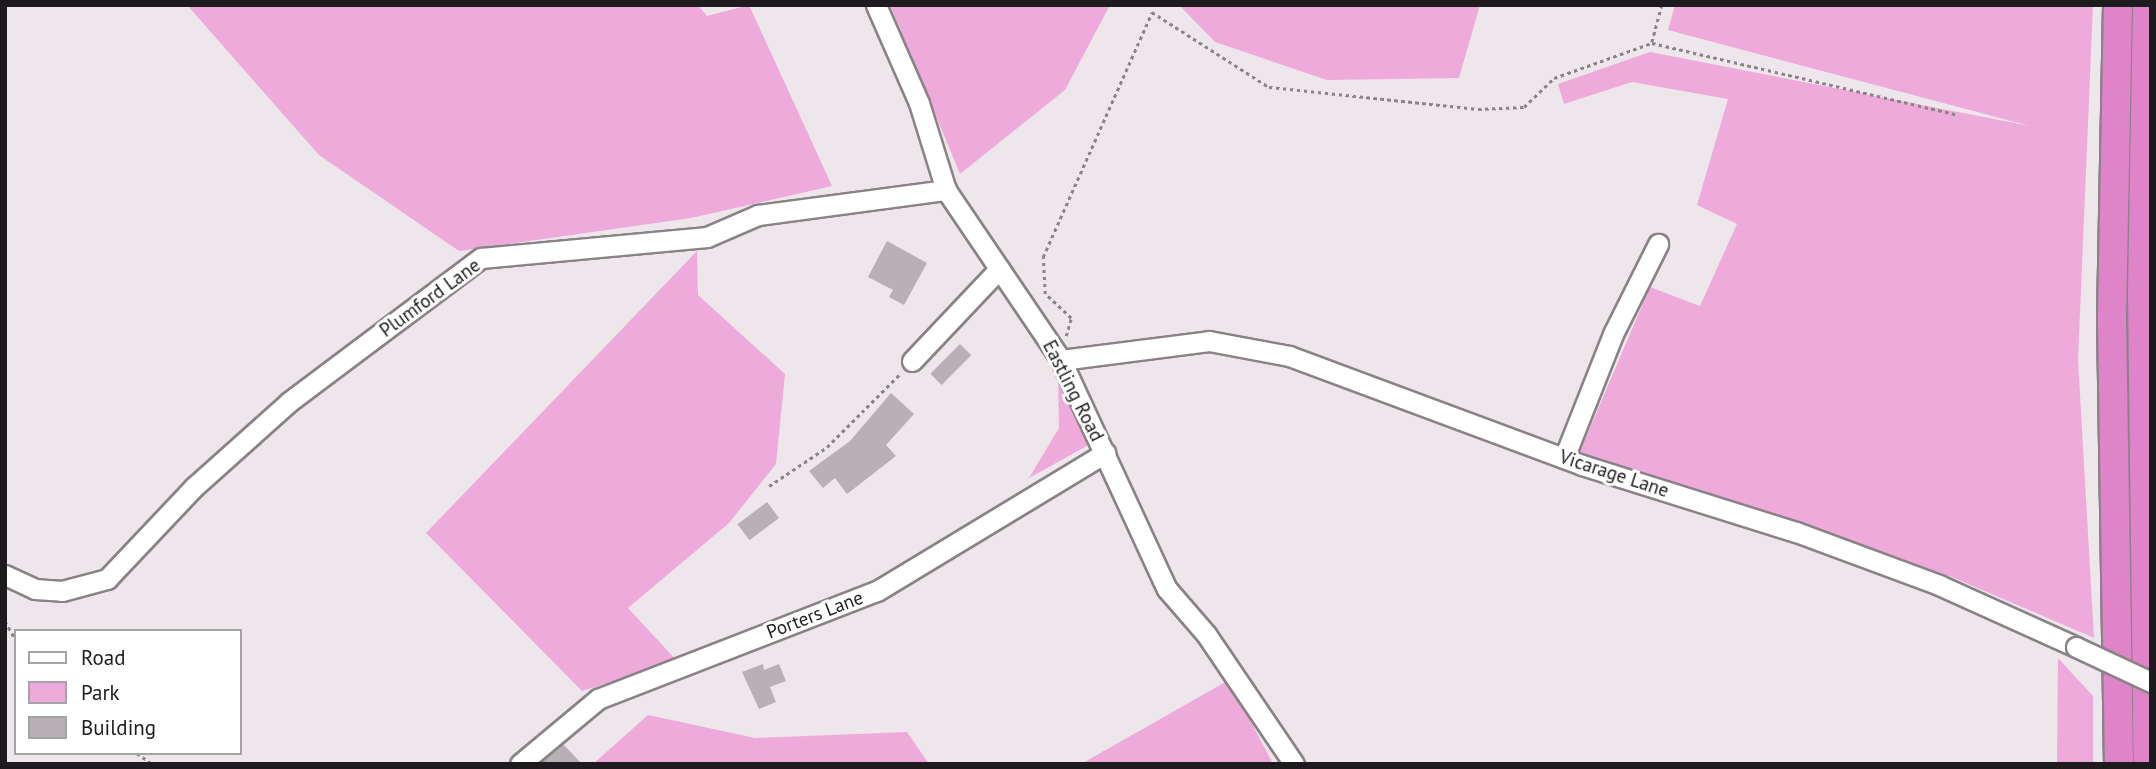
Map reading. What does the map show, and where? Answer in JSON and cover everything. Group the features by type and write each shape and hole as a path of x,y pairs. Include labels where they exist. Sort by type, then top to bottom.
{"highway":[{"path":"2118,5 2112,319 2119,764"},
{"path":"2147,5 2141,293 2148,764"}],"street":[{"name":"Eastling Road","path":"876,5 919,103 946,190 1057,354 1167,589 1206,634 1294,764"},
{"path":"862,205 946,190"},
{"name":"Plumford Lane","path":"5,575 35,589 62,591 107,579 194,487 289,402 481,258 707,237 758,215 946,190"},
{"path":"1564,458 1613,334 1658,244"},
{"path":"912,361 999,269"},
{"name":"Vicarage Lane","path":"1057,354 1209,341 1289,356 1564,458 1809,537 2076,647 2151,681"},
{"name":"Porters Lane","path":"520,764 598,699 877,591 1105,453"}],"path":[{"path":"1652,43 1662,5"},
{"path":"1057,354 1072,322 1045,294 1042,257 1152,12 1269,87 1478,109 1524,107 1554,78 1652,43 1959,115"},
{"path":"769,486 858,420 912,361"},
{"path":"5,621 14,637"}],"green space":[{"path":"187,5 698,5 707,16 749,5 832,186 691,218 459,251 319,155"},
{"path":"890,5 1110,5 1065,90 960,174"},
{"path":"1179,5 1480,5 1459,78 1327,80 1215,42"},
{"path":"1675,5 2093,5 2078,360 2094,638 1952,577 1578,456 1650,287 1700,306 1737,224 1697,205 1728,99 1632,82 1564,104 1558,84 1650,52 2030,126 1668,30"},
{"path":"697,251 698,295 785,374 776,464 729,523 628,608 678,662 582,691 426,533"},
{"path":"1058,372 1094,442 1029,478 1059,428"},
{"path":"2058,658 2093,696 2093,764 2057,764"},
{"path":"1229,680 1273,764 1081,764"},
{"path":"648,715 755,738 907,732 929,764 593,764"}],"building":[{"path":"887,241 927,263 904,305 889,297 893,290 868,277"},
{"path":"960,344 971,355 942,385 930,374"},
{"path":"891,393 914,414 886,445 896,456 847,494 835,478 823,488 809,471 850,441"},
{"path":"767,502 779,518 749,540 737,524"},
{"path":"763,664 764,670 779,664 786,681 770,687 776,702 759,709 742,672"},
{"path":"563,744 582,764 540,764 541,763"}]}
